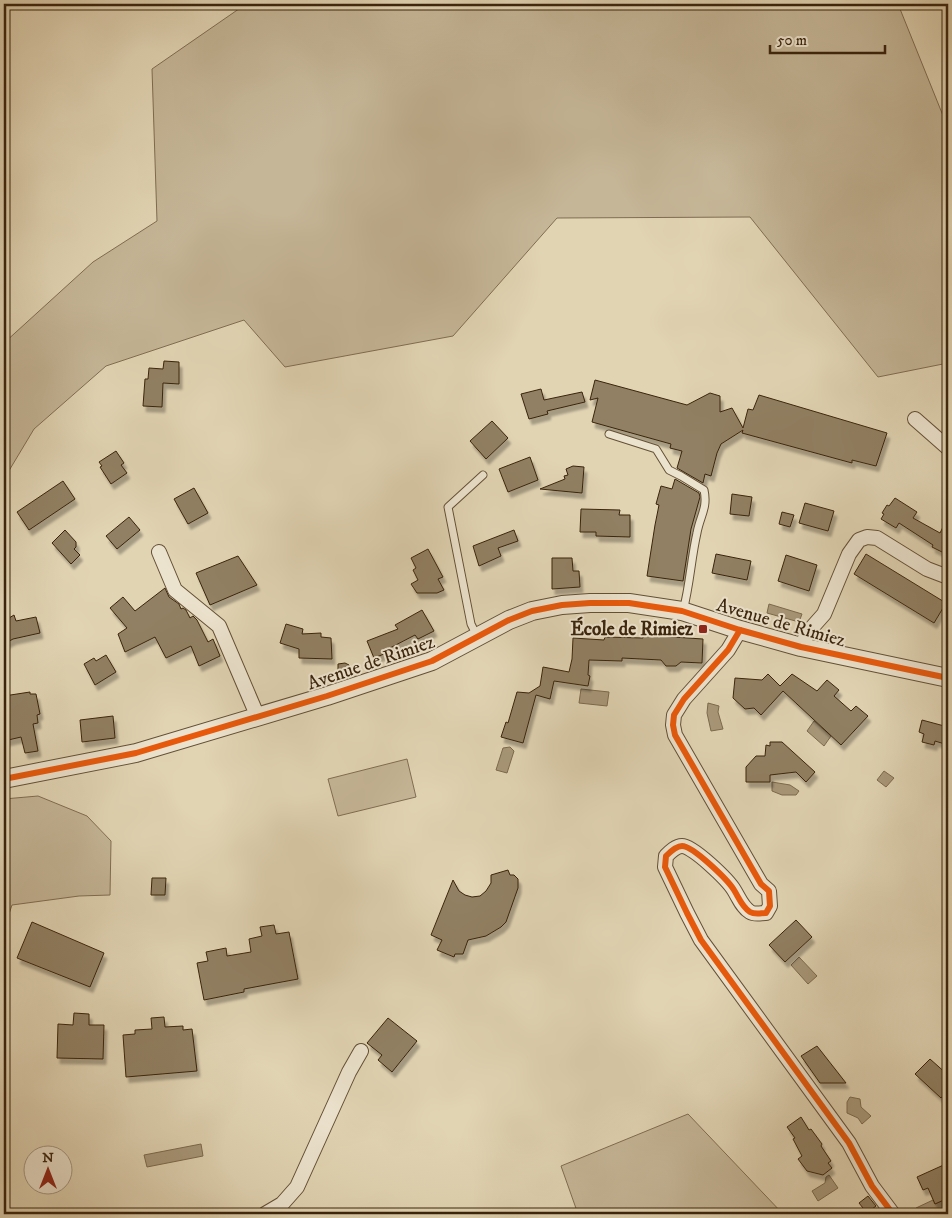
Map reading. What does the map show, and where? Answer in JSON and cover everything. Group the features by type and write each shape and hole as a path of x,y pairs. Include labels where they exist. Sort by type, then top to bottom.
{"street":[{"path":"915,419 948,448"},
{"path":"801,647 808,632 824,614 849,554 859,540 866,537 877,538 927,569 948,578"},
{"path":"159,552 175,590 219,626 257,716"},
{"name":"Avenue de Rimiez","path":"4,779 136,753 327,696 432,662 477,636 510,620 532,611 562,605 629,603 682,611 801,647 948,678"},
{"path":"740,630 728,650 684,699 674,715 673,725 675,736 761,884 768,891 770,906 766,913 750,912 741,902 734,889 692,849 682,846 674,849 666,856 665,867 683,907 701,940 850,1143 872,1186 893,1214"},
{"path":"264,1214 282,1204 297,1187 349,1072 361,1051"}],"lane":[{"path":"609,434 656,449 669,470 704,490 706,502 697,532 688,594 682,611"},
{"path":"477,636 471,624 448,507 484,475"}],"shaded area":[{"path":"246,4 898,4 948,128 948,363 878,377 750,217 557,218 453,336 285,367 244,320 106,366 34,429 4,479 4,343 93,262 157,221 152,69"},
{"path":"769,604 802,614 799,622 767,613"},
{"path":"581,689 609,692 607,706 579,703"},
{"path":"708,703 719,706 718,712 723,729 711,731 707,713"},
{"path":"814,721 831,736 824,746 807,731"},
{"path":"510,747 514,751 507,773 496,770 503,748"},
{"path":"407,759 416,797 338,816 328,779"},
{"path":"884,771 894,778 886,787 877,780"},
{"path":"772,782 790,785 799,791 796,795 782,795 772,791"},
{"path":"38,796 87,816 111,841 110,895 79,896 12,905 4,929 4,799"},
{"path":"799,957 817,976 808,984 791,965"},
{"path":"850,1097 860,1099 861,1107 871,1116 862,1124 858,1118 847,1113 847,1102"},
{"path":"688,1114 783,1214 578,1214 561,1166"},
{"path":"201,1144 203,1156 147,1167 144,1155"},
{"path":"829,1175 838,1188 818,1201 812,1191 825,1183 826,1177"},
{"path":"933,1200 935,1204 942,1201 948,1214 919,1214 916,1208"}],"building":[{"path":"164,361 179,362 179,384 163,383 162,407 143,406 145,379 148,379 149,368 163,369"},
{"path":"595,380 687,405 710,393 720,396 720,412 732,408 743,428 748,409 753,410 759,395 887,433 876,466 852,460 852,463 742,433 743,430 721,444 711,476 705,474 703,483 677,468 682,451 670,448 671,444 592,422 598,398 590,400"},
{"path":"541,389 544,400 582,392 585,402 547,411 548,414 529,419 521,394"},
{"path":"492,421 508,438 486,459 470,441"},
{"path":"116,451 124,463 121,465 127,473 111,484 100,467 102,466 99,462"},
{"path":"530,457 538,480 508,492 499,469"},
{"path":"573,466 584,467 582,493 540,489 565,479 564,476 568,475 566,469"},
{"path":"675,479 699,493 700,497 691,529 683,581 647,576 659,505 656,504 661,486 672,489"},
{"path":"63,481 75,499 29,530 17,512"},
{"path":"194,488 208,513 188,524 174,499"},
{"path":"732,494 752,497 749,516 730,514"},
{"path":"895,498 917,512 913,518 940,533 948,517 948,555 932,547 933,545 899,523 896,528 881,519 887,505 889,506"},
{"path":"805,503 834,511 828,531 799,523"},
{"path":"581,509 620,510 619,515 630,515 630,537 596,536 596,532 580,532"},
{"path":"782,512 794,515 790,527 779,524"},
{"path":"129,517 140,530 117,549 106,536"},
{"path":"65,530 76,542 74,549 80,555 71,564 52,543"},
{"path":"514,530 518,541 498,548 501,556 479,566 473,546"},
{"path":"428,549 443,577 438,579 444,590 437,593 417,593 411,584 418,580 413,570 416,568 411,558"},
{"path":"716,554 751,561 747,580 712,573"},
{"path":"866,554 946,603 934,623 854,574"},
{"path":"786,555 817,565 809,591 778,581"},
{"path":"238,556 257,585 210,605 196,573"},
{"path":"552,558 572,558 573,571 579,571 580,587 552,589"},
{"path":"165,588 169,597 179,604 181,609 186,610 190,618 193,616 197,620 208,642 213,639 220,656 199,666 191,646 166,658 155,637 125,652 118,634 127,628 110,608 123,597 135,611"},
{"path":"422,610 434,631 418,639 415,635 388,649 389,652 374,658 367,641 398,629 395,625"},
{"path":"14,615 16,621 36,617 40,633 13,639 4,644 4,621"},
{"path":"286,624 303,629 302,634 321,633 321,637 331,638 332,659 299,658 299,649 280,643"},
{"path":"643,635 703,639 702,663 681,662 676,666 666,666 661,660 622,658 622,661 589,660 588,675 590,676 588,686 554,681 550,699 536,695 523,743 501,737 506,722 508,723 517,692 529,693 540,686 543,667 569,672 573,638 604,640 605,637 643,638"},
{"path":"106,655 116,672 95,685 84,664 94,658 96,661"},
{"path":"345,663 351,669 349,674 345,676 340,675 338,664"},
{"path":"768,674 780,686 792,674 817,691 827,680 839,690 834,696 851,711 856,706 868,716 841,745 783,691 761,715 754,708 745,709 733,698 735,678 762,680"},
{"path":"30,692 30,694 36,694 40,714 37,715 38,723 33,724 38,751 25,753 21,737 4,741 4,696"},
{"path":"113,716 115,738 82,742 80,720"},
{"path":"922,720 948,727 948,745 935,741 934,745 922,742 924,734 919,732"},
{"path":"770,742 782,742 815,772 806,782 796,772 770,775 770,782 746,782 746,767 756,756 765,756 766,745 770,746"},
{"path":"508,870 510,875 514,875 518,879 518,888 506,922 486,936 468,940 463,954 455,954 454,957 437,950 442,940 431,935 453,880 459,891 465,895 472,897 480,896 491,883 491,875"},
{"path":"152,878 166,878 165,895 151,895"},
{"path":"796,920 812,937 785,962 769,945"},
{"path":"32,922 104,953 90,987 17,958"},
{"path":"274,925 276,934 289,932 298,979 244,989 244,992 204,1000 197,963 208,961 206,952 226,948 227,956 251,952 249,939 262,936 260,927"},
{"path":"74,1013 89,1014 89,1025 104,1025 103,1059 57,1058 58,1024 73,1025"},
{"path":"164,1017 165,1027 183,1026 183,1030 192,1029 197,1071 126,1077 123,1035 135,1034 135,1030 152,1029 151,1018"},
{"path":"388,1018 417,1041 392,1072 378,1060 382,1055 367,1043"},
{"path":"817,1046 846,1083 820,1083 801,1056"},
{"path":"930,1059 948,1075 948,1090 941,1098 915,1074"},
{"path":"801,1117 809,1130 811,1129 822,1144 821,1146 831,1161 828,1163 832,1168 823,1175 807,1171 798,1159 802,1156 793,1139 795,1138 787,1127"},
{"path":"948,1163 948,1198 935,1204 928,1188 923,1190 917,1177"},
{"path":"868,1196 876,1206 867,1213 859,1203"}],"cycle path":[{"path":"4,779 136,753 327,696 432,661 509,620 532,611 562,605 629,603 682,611 801,647 948,678"},
{"path":"740,630 728,650 684,699 674,715 673,725 675,735 761,884 769,891 770,906 766,913 756,914 747,910 725,879 702,857 687,847 680,846 671,851 666,856 665,867 701,940 849,1143 872,1186 893,1214"}],"place":[{"name":"École de Rimiez","path":"703,629"}]}
